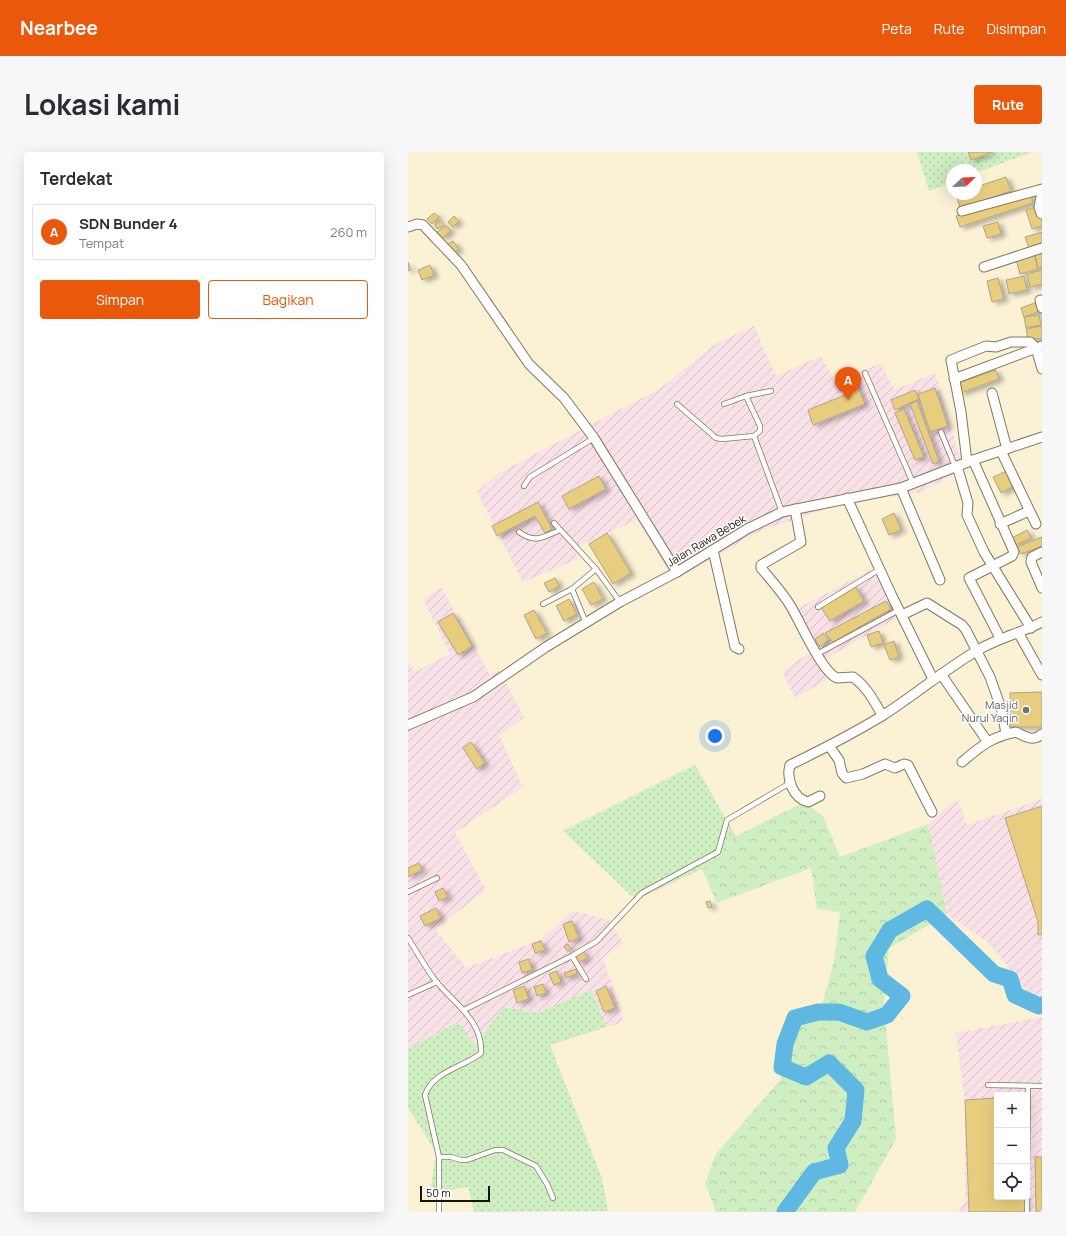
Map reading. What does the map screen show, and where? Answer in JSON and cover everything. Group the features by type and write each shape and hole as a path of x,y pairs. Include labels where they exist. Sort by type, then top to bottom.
{"street":[{"path":"962,212 1042,189"},
{"path":"1042,197 1040,207 1042,213"},
{"path":"408,227 417,224 423,225 461,265 529,364 564,398 594,438 678,572"},
{"path":"984,267 1042,248"},
{"path":"1000,638 968,578 1012,556 1014,552 970,461 951,360 986,346 996,347 1011,342 1030,342 1039,347"},
{"path":"1039,347 1042,369"},
{"path":"954,379 1039,347"},
{"path":"992,393 1004,450 1036,524"},
{"path":"1040,438 1042,448"},
{"name":"Jalan Rawa Bebek","path":"408,725 473,697 546,647 620,602 678,572 747,529 782,512 901,488 956,466 1040,438"},
{"path":"956,466 968,503 967,515 991,566 1030,628"},
{"path":"901,488 940,580"},
{"path":"847,498 901,612 937,676 987,741"},
{"path":"795,509 801,542 760,566 788,602 817,654 834,677 853,677 860,682 868,691 882,715"},
{"path":"1000,524 1030,510"},
{"path":"713,550 735,647 739,648"},
{"path":"1042,552 1032,558 1031,562 1042,588"},
{"path":"901,612 927,603 962,625 978,650 986,667 998,698 1006,734"},
{"path":"820,796 808,802 802,801 796,796 790,783 790,765 829,746 882,715 937,676 978,650 1000,638 1019,634 1042,622"},
{"path":"1019,634 1042,675"},
{"path":"962,762 987,741 1006,734 1016,732 1024,738 1036,737 1042,734"},
{"path":"829,746 838,760 842,773 846,778 863,774 885,764 896,768 904,764 908,765 932,812"}],"lane":[{"path":"865,374 913,483"},
{"path":"724,404 746,396 771,391"},
{"path":"677,404 716,438 722,439 754,436 761,429 746,396"},
{"path":"942,432 956,466"},
{"path":"754,436 782,512"},
{"path":"524,486 530,477 594,438"},
{"path":"554,523 596,569 620,602"},
{"path":"519,532 532,540 536,540 560,530"},
{"path":"543,604 572,589 596,569"},
{"path":"818,607 880,569"},
{"path":"572,589 586,624"},
{"path":"817,654 901,612"},
{"path":"464,1010 572,956 596,941 642,893 718,852 727,820 790,783"},
{"path":"408,892 437,878"},
{"path":"408,938 436,982 464,1010 478,1032 481,1043 481,1053 474,1059 433,1080 425,1094 439,1157 440,1212"},
{"path":"572,956 586,979"},
{"path":"408,995 436,982"},
{"path":"988,1085 1042,1086"},
{"path":"1027,1164 1028,1086"},
{"path":"439,1157 451,1157 467,1160 495,1150 503,1150 536,1166 548,1184 553,1198"},
{"path":"1027,1200 1027,1212"}],"shaded area":[{"path":"754,326 776,376 821,356 835,381 881,363 894,390 935,373 963,469 921,492 837,505 762,530 674,580 637,520 574,548 578,559 523,582 477,492 499,473 661,388 717,343"},
{"path":"873,569 899,617 825,659 835,675 795,698 782,671 810,653 801,639 790,612"},
{"path":"441,587 490,675 498,670 524,717 499,736 523,787 455,833 486,890 435,929 466,968 540,940 572,911 608,920 624,943 603,958 624,1022 607,1027 591,990 538,1013 504,1007 474,1045 408,1049 408,661 414,672 450,654 423,599"},
{"path":"957,798 967,825 1042,799 1042,1010 989,943 947,914 928,824"},
{"path":"1042,1017 1042,1212 959,1212 965,1201 965,1102 956,1033"}],"green space":[{"path":"917,152 1032,152 982,171 982,164 946,164 946,184 929,191"},
{"path":"695,765 736,836 702,869 636,900 563,831"},
{"path":"804,802 823,816 840,857 928,824 947,914 889,948 884,1005 896,1139 855,1212 716,1212 705,1183 716,1154 781,1079 779,1043 823,1002 834,961 840,912 817,909 811,868 717,903 702,869 736,836"},
{"path":"591,990 607,1027 550,1045 602,1178 608,1211 474,1212 468,1187 430,1193 436,1152 408,1108 408,1049 458,1022 475,1045 504,1007 538,1013"}],"building":[{"path":"968,152 993,152 971,160"},
{"path":"1006,177 1011,191 960,208 958,200 982,200 982,185"},
{"path":"1030,192 1033,203 960,227 956,216"},
{"path":"1039,206 1042,217 1042,226 1032,229 1026,210"},
{"path":"434,213 439,217 432,224 427,219"},
{"path":"454,216 459,221 453,227 448,222"},
{"path":"441,221 444,225 437,229 435,225"},
{"path":"998,222 1001,234 987,238 983,226"},
{"path":"446,226 451,231 442,238 437,232"},
{"path":"1042,232 1042,245 1029,248 1025,237"},
{"path":"453,241 459,249 453,253 447,244"},
{"path":"1042,252 1042,267 1038,268 1035,254"},
{"path":"1034,254 1038,269 1020,274 1016,259"},
{"path":"408,262 411,270 408,271"},
{"path":"430,265 434,275 422,280 418,270"},
{"path":"1042,270 1042,284 1030,287 1027,274"},
{"path":"1024,276 1027,290 1009,294 1006,280"},
{"path":"998,278 1004,299 992,302 987,281"},
{"path":"1037,302 1040,311 1024,317 1021,308"},
{"path":"1039,315 1041,325 1026,328 1024,317"},
{"path":"1042,326 1042,338 1028,340 1026,329"},
{"path":"996,370 999,379 961,393 958,383"},
{"path":"853,375 865,404 813,425 808,410 845,395 839,380"},
{"path":"935,388 948,426 930,432 918,394"},
{"path":"915,390 919,399 895,410 891,400"},
{"path":"917,401 939,461 933,464 910,404"},
{"path":"904,409 924,457 915,460 895,413"},
{"path":"1009,470 1016,485 1001,493 993,477"},
{"path":"599,476 606,489 569,509 562,496"},
{"path":"538,502 552,529 545,533 535,516 497,536 492,526"},
{"path":"894,513 901,530 889,535 882,519"},
{"path":"1027,530 1031,538 1014,546 1010,539"},
{"path":"607,533 631,573 613,584 589,544"},
{"path":"1042,537 1042,546 1021,554 1017,547"},
{"path":"555,578 559,586 549,592 544,583"},
{"path":"594,582 603,599 591,605 582,589"},
{"path":"855,586 864,601 830,621 821,607"},
{"path":"569,599 577,614 564,621 556,606"},
{"path":"886,601 891,609 833,642 825,633"},
{"path":"534,610 547,633 536,639 524,615"},
{"path":"453,613 472,646 458,655 438,622"},
{"path":"879,631 883,643 871,647 867,635"},
{"path":"823,633 828,640 820,647 815,639"},
{"path":"894,641 899,657 890,660 884,645"},
{"name":"Masjid Nurul Yaqin","path":"1042,692 1042,727 1011,727 1010,693"},
{"path":"471,742 485,763 477,769 463,748"},
{"path":"1042,806 1042,934 1038,935 1038,922 1005,818"},
{"path":"419,863 422,870 408,877 408,868"},
{"path":"443,888 448,897 439,901 435,892"},
{"path":"710,901 712,907 708,908 706,902"},
{"path":"436,908 441,918 425,926 420,916"},
{"path":"572,921 579,938 569,942 563,924"},
{"path":"541,941 545,950 535,953 532,944"},
{"path":"568,944 571,949 567,951 564,946"},
{"path":"584,951 587,958 578,963 575,955"},
{"path":"529,959 532,970 522,973 519,962"},
{"path":"576,969 577,974 566,978 564,973"},
{"path":"557,971 561,982 554,985 549,974"},
{"path":"543,984 546,993 537,996 534,987"},
{"path":"524,986 529,999 517,1003 513,990"},
{"path":"606,986 615,1008 604,1012 596,991"},
{"path":"994,1098 994,1200 1025,1200 1025,1212 969,1212 965,1100"},
{"path":"1035,1157 1042,1157 1042,1212 1036,1212"}],"waterway":[{"path":"785,1212 814,1172 840,1165 836,1148 853,1121 856,1090 829,1063 806,1077 782,1067 785,1044 795,1018 818,1012 839,1012 867,1022 887,1015 902,996 880,979 874,956 890,930 927,909 994,974 1010,979 1015,995 1039,1006 1042,1005"}],"place":[{"name":"SDN Bunder 4","path":"848,400"},
{"name":"Masjid Nurul Yaqin","path":"1026,710"}]}
